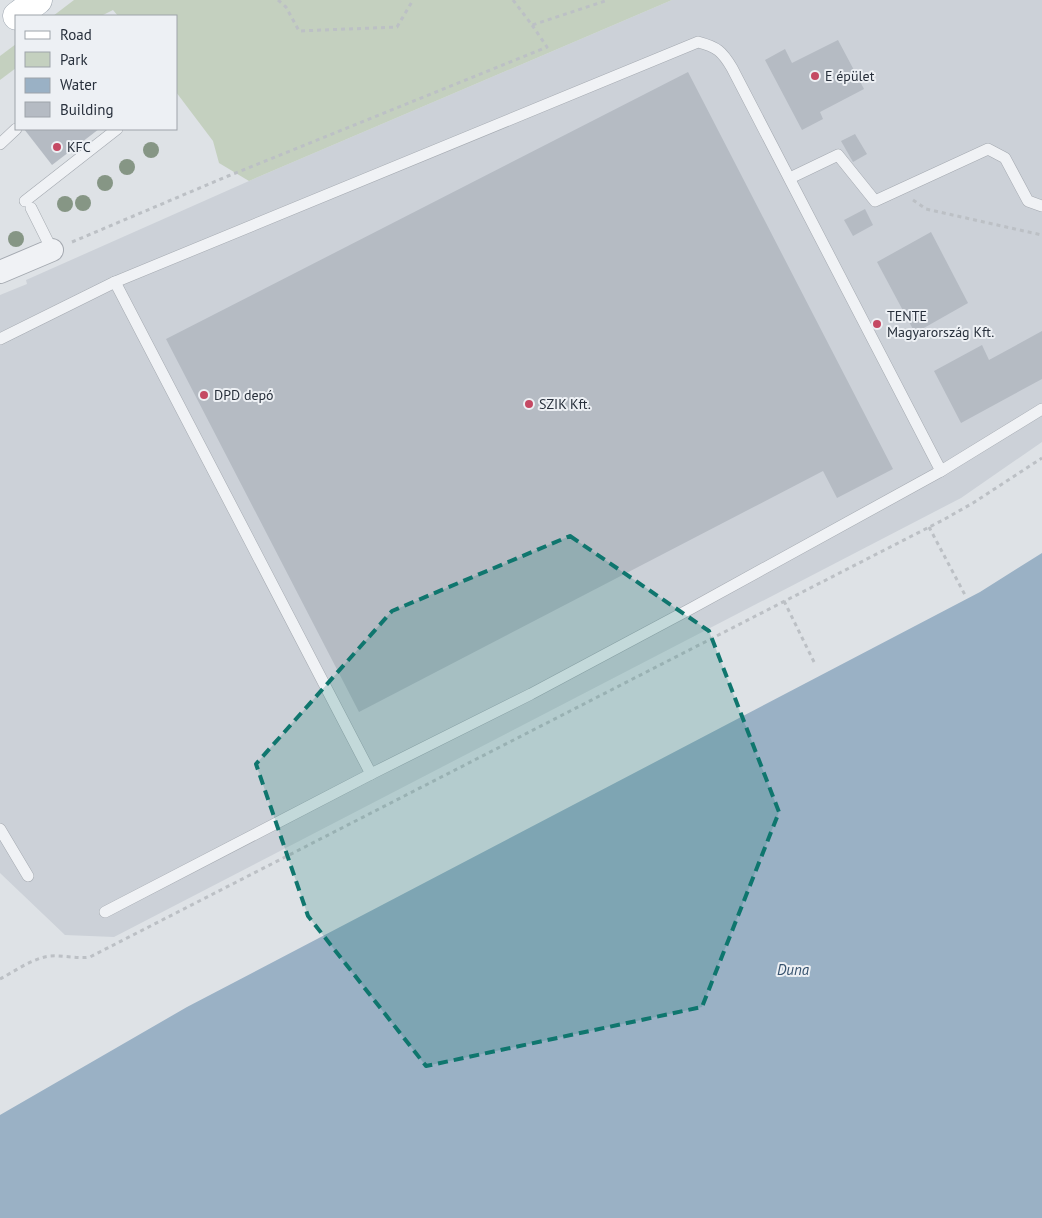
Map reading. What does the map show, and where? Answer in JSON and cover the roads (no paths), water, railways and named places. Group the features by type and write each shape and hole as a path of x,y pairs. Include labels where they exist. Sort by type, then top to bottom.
{"main road":[{"path":"19,15 38,0"},
{"path":"0,29 15,18"}],"street":[{"path":"0,272 52,250"}],"lane":[{"path":"0,339 115,282 698,42 713,46 723,54 790,178 941,471"},
{"path":"0,144 15,130"},
{"path":"52,250 28,204 116,130"},
{"path":"790,178 838,155 875,201 988,149 1005,158 1028,201 1042,206"},
{"path":"115,282 371,774"},
{"path":"105,912 371,774 531,694 692,608 941,471 1042,409"},
{"path":"0,829 28,876"}],"water":[{"name":"Duna","path":"1042,553 1042,1218 0,1218 0,1115 187,1007 980,592"}],"place":[{"name":"E épület","path":"815,76"},
{"name":"KFC","path":"57,147"},
{"name":"TENTE Magyarország Kft.","path":"877,324"},
{"name":"DPD depó","path":"204,395"},
{"name":"SZIK Kft.","path":"529,404"}]}
